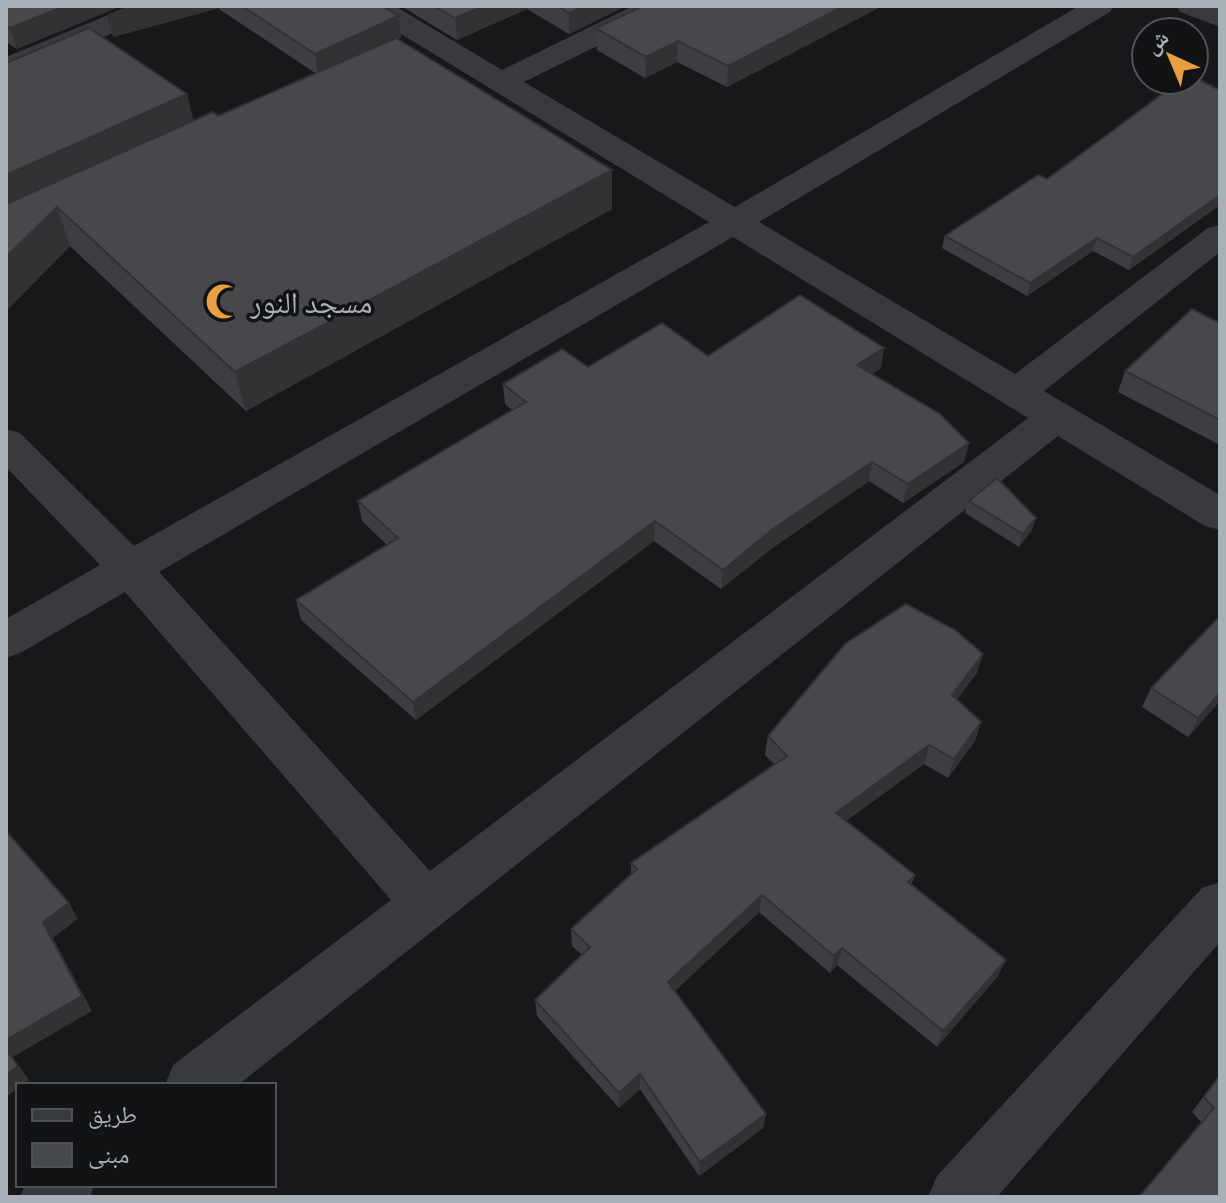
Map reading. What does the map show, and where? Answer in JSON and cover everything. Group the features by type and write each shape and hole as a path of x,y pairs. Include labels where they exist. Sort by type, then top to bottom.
{"street":[{"path":"6,68 152,6"},
{"path":"375,6 415,46 501,82 1220,515"},
{"path":"501,82 656,6"},
{"path":"6,640 734,222 1100,6"},
{"path":"1190,6 1220,18"},
{"path":"1018,391 1220,235"},
{"path":"196,1083 1058,415"},
{"path":"6,443 130,569 426,903"},
{"path":"958,1197 1220,905"}],"building":[{"path":"6,6 65,6 10,28 6,26"},
{"path":"131,6 142,6 107,16"},
{"path":"242,6 383,6 398,16 315,54"},
{"path":"434,6 484,6 455,18"},
{"path":"558,6 583,6 569,13"},
{"path":"643,6 844,6 728,66 678,41 646,57 596,28"},
{"path":"89,28 187,94 6,175 6,63"},
{"path":"396,38 612,170 235,372 57,207 6,257 6,204 213,112 218,116"},
{"path":"1210,85 1220,90 1220,195 1133,257 1097,238 1030,283 945,236 1038,175 1047,179 1160,96 1210,96"},
{"path":"800,295 884,348 857,365 940,414 969,443 908,484 872,462 773,529 723,570 655,521 413,702 296,600 398,538 358,501 526,402 503,384 562,349 588,367 662,323 708,356"},
{"path":"1192,309 1220,323 1220,420 1125,371"},
{"path":"997,478 1036,518 1023,534 969,501"},
{"path":"906,604 955,630 983,654 952,695 981,722 954,759 929,745 836,813 915,875 908,882 1006,960 943,1031 842,948 834,956 762,895 668,982 766,1114 700,1162 640,1074 619,1093 535,1000 590,947 571,929 637,869 631,863 787,756 768,736 845,644"},
{"path":"1220,616 1220,693 1198,718 1151,688"},
{"path":"6,831 69,903 43,922 82,996 6,1040"},
{"path":"6,1049 18,1066 6,1075"},
{"path":"1220,1075 1220,1197 1139,1197 1214,1108 1204,1097"}],"place":[{"name":"مسجد النور","path":"224,302"}]}
